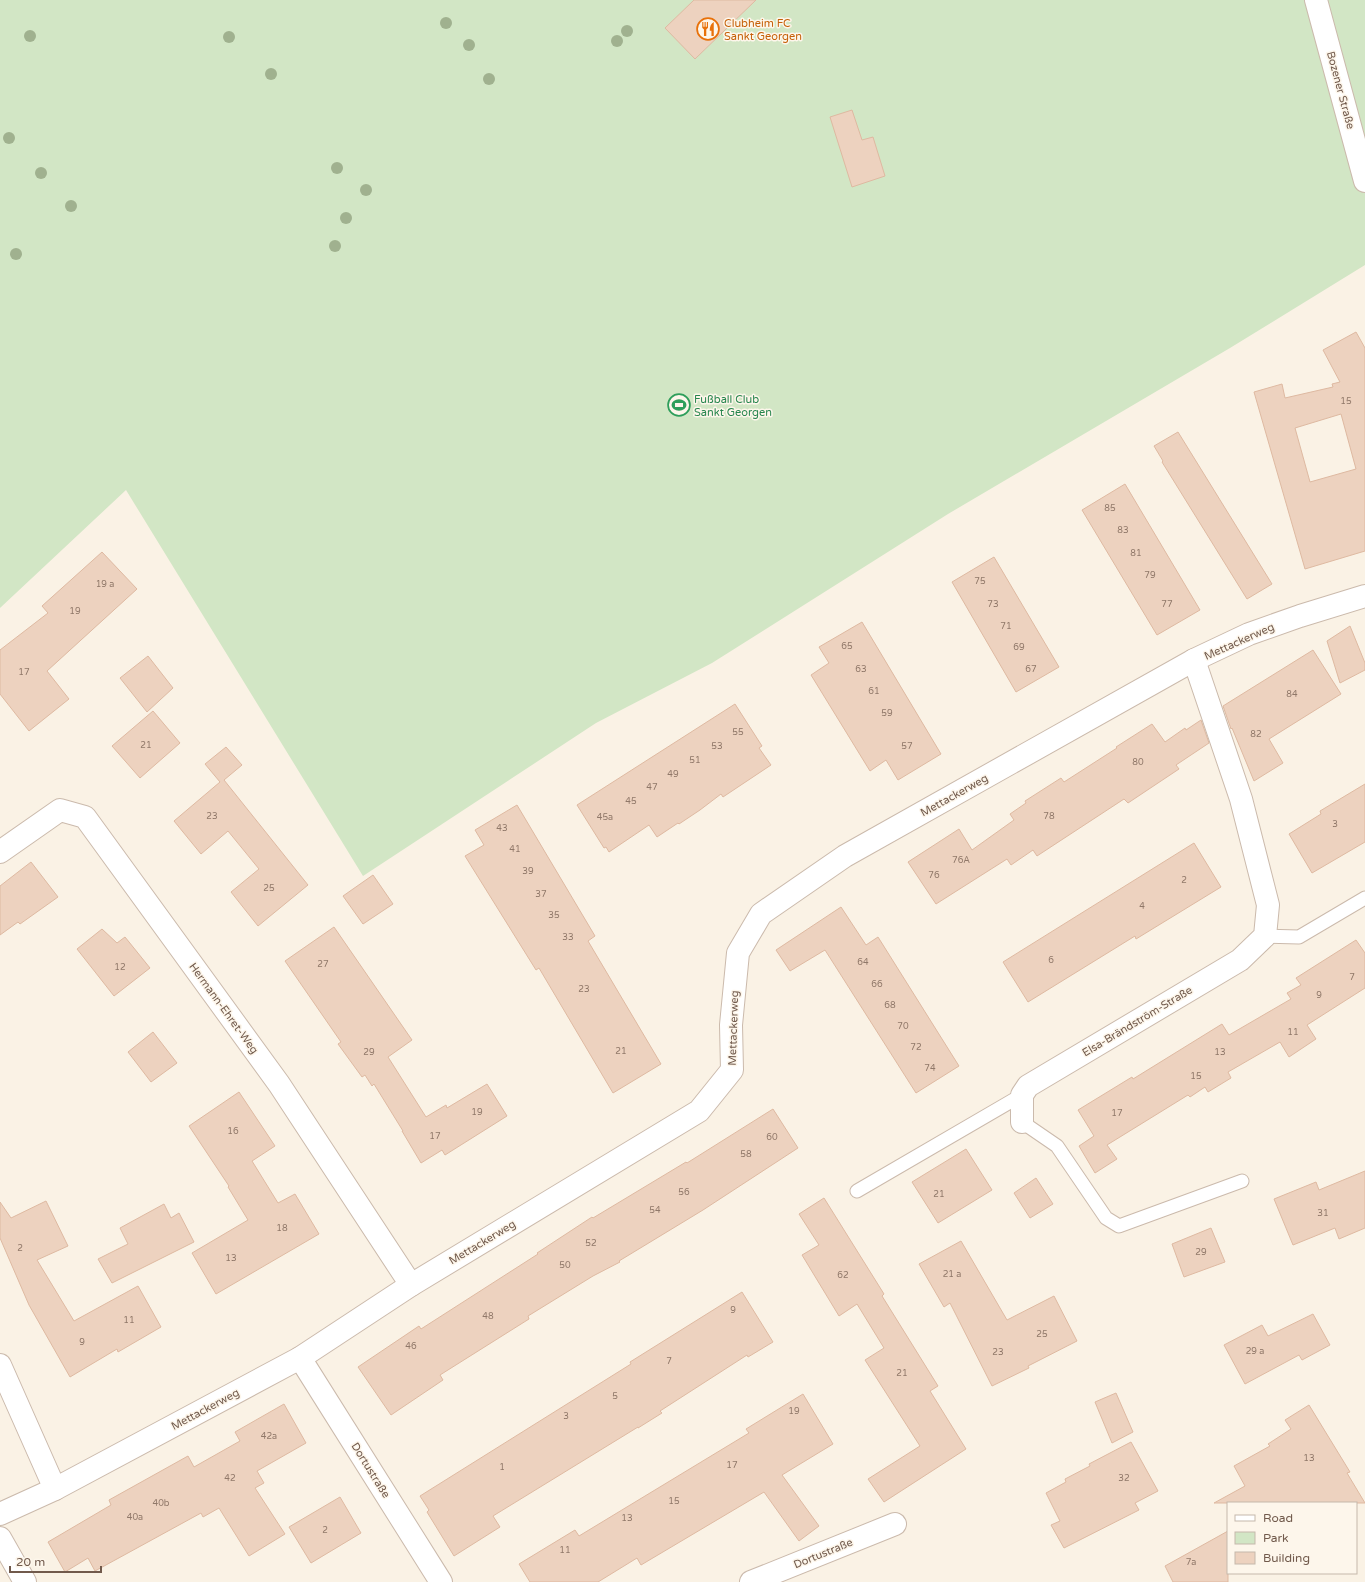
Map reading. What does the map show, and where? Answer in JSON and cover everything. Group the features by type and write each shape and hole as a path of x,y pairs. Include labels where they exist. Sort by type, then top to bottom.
{"street":[{"name":"Bozener Straße","path":"1316,0 1365,181"},
{"name":"Mettackerweg","path":"0,1514 55,1489 300,1358 411,1285 700,1111 732,1070 731,1025 738,953 761,914 845,856 1194,660 1249,634 1300,616 1365,596"},
{"path":"1194,660 1240,799 1268,905 1265,936"},
{"name":"Hermann-Ehret-Weg","path":"0,852 60,810 86,817 279,1084 411,1285"},
{"name":"Elsa-Brändström-Straße","path":"1022,1095 1028,1086 1240,960 1265,936"},
{"path":"1022,1095 1022,1122"},
{"name":"Dortustraße","path":"300,1358 441,1582"},
{"path":"0,1365 55,1489"},
{"name":"Dortustraße","path":"751,1582 895,1524"},
{"path":"0,1538 25,1582"}],"lane":[{"path":"1265,936 1299,936 1365,898"},
{"path":"857,1191 1022,1095"},
{"path":"1022,1122 1057,1146 1106,1218 1119,1226 1242,1180"}],"green space":[{"name":"Fußball Club Sankt Georgen","path":"0,0 1365,0 1365,265 1230,348 948,514 712,663 596,723 363,876 126,490 0,608"}],"building":[{"name":"Clubheim FC Sankt Georgen","path":"694,0 756,0 695,59 665,28"},
{"path":"852,110 862,140 873,137 885,176 852,187 830,117"},
{"path":"1356,332 1365,348 1365,551 1305,569 1254,392 1282,384 1285,398 1333,387 1332,384 1340,382 1323,350","holes":["1341,414 1356,469 1310,482 1295,428"]},
{"path":"1178,432 1272,584 1247,599 1162,462 1163,461 1154,446"},
{"path":"1125,484 1200,610 1157,635 1082,510"},
{"path":"102,552 137,589 47,671 69,699 29,731 0,694 0,650 48,613 42,606"},
{"path":"994,557 1059,667 1016,692 952,582"},
{"path":"862,622 941,754 898,780 886,760 870,771 811,675 829,663 819,647"},
{"path":"1350,626 1365,663 1365,670 1340,683 1327,641"},
{"path":"1313,650 1341,694 1269,739 1283,763 1254,781 1232,728 1231,729 1223,706"},
{"path":"148,656 173,688 147,712 120,678"},
{"path":"735,704 762,746 759,748 771,765 723,797 721,794 700,810 657,837 649,825 609,852 606,847 604,848 577,805"},
{"path":"153,711 180,743 140,778 112,746"},
{"path":"1201,720 1209,743 1176,765 1179,769 1128,803 1124,799 1037,856 1033,850 1011,865 1007,859 936,904 908,862 959,829 972,850 1014,820 1010,814 1026,803 1025,801 1061,778 1064,782 1152,724 1165,742 1185,728 1186,730"},
{"path":"226,747 242,765 224,780 308,885 258,926 231,892 259,869 228,831 201,854 174,821 220,782 205,764"},
{"path":"1365,784 1365,842 1312,873 1289,834 1321,814 1320,811"},
{"path":"517,805 595,936 588,941 661,1064 613,1093 539,968 536,970 465,856 484,845 475,830"},
{"path":"1194,843 1221,887 1136,939 1135,936 1028,1002 1003,962"},
{"path":"31,862 58,897 20,924 18,922 0,935 0,886"},
{"path":"373,875 393,904 363,924 343,896"},
{"path":"841,907 866,945 878,937 959,1066 916,1093 825,950 790,971 776,950"},
{"path":"334,927 412,1040 388,1057 426,1117 446,1105 447,1108 487,1084 507,1116 445,1155 442,1150 421,1163 374,1084 372,1086 365,1075 362,1077 338,1044 341,1042 285,961"},
{"path":"102,929 117,943 125,937 150,968 114,996 77,949"},
{"path":"1356,940 1365,953 1365,988 1307,1025 1316,1039 1289,1057 1280,1042 1228,1072 1231,1078 1208,1092 1205,1087 1190,1097 1188,1095 1107,1145 1117,1159 1095,1173 1079,1146 1094,1136 1078,1110 1132,1077 1133,1079 1222,1024 1229,1035 1291,999 1287,993 1301,985 1296,978"},
{"path":"153,1032 177,1063 151,1082 128,1052"},
{"path":"239,1092 275,1146 252,1161 278,1203 295,1194 319,1234 216,1294 192,1253 248,1220 228,1187 229,1186 189,1126"},
{"path":"773,1109 798,1148 703,1210 619,1261 620,1262 593,1276 528,1316 529,1319 440,1375 443,1380 391,1415 358,1367 419,1326 421,1329 538,1254 537,1253 592,1217 593,1218 686,1162 687,1163"},
{"path":"966,1149 992,1190 938,1223 912,1182"},
{"path":"1365,1171 1365,1228 1339,1239 1335,1228 1293,1245 1274,1199 1316,1182 1319,1190"},
{"path":"1036,1178 1053,1204 1030,1218 1014,1193"},
{"path":"824,1198 884,1294 882,1296 938,1386 930,1391 966,1449 884,1502 868,1479 920,1446 865,1360 884,1348 857,1304 839,1316 802,1255 819,1245 799,1214"},
{"path":"46,1201 68,1246 37,1260 74,1321 138,1286 161,1327 118,1352 117,1349 70,1377 29,1305 0,1238 0,1202 11,1218"},
{"path":"164,1204 171,1218 179,1213 194,1242 112,1283 98,1259 128,1244 120,1228"},
{"path":"1211,1228 1225,1262 1184,1277 1172,1244"},
{"path":"961,1241 1007,1320 1054,1296 1077,1341 1028,1366 1029,1368 992,1386 950,1303 944,1307 919,1264"},
{"path":"742,1292 773,1342 748,1357 747,1355 660,1411 662,1413 493,1516 500,1527 454,1556 427,1512 429,1510 420,1496 631,1364 630,1362"},
{"path":"1313,1314 1330,1345 1302,1360 1299,1355 1245,1384 1224,1345 1262,1325 1268,1336"},
{"path":"1116,1393 1133,1432 1112,1443 1095,1402"},
{"path":"803,1394 833,1444 782,1475 819,1526 799,1541 764,1492 641,1565 637,1558 598,1582 530,1582 519,1564 575,1530 579,1536 749,1433 746,1429"},
{"path":"284,1404 306,1443 257,1471 264,1483 255,1488 285,1534 249,1556 219,1508 203,1517 201,1513 95,1571 88,1558 65,1572 48,1542 111,1505 109,1500 188,1456 194,1467 240,1441 235,1432"},
{"path":"1309,1405 1350,1472 1347,1473 1365,1503 1214,1503 1245,1486 1234,1466 1270,1446 1268,1444 1291,1429 1285,1420"},
{"path":"1131,1442 1158,1491 1135,1503 1139,1510 1064,1548 1051,1525 1060,1521 1046,1493 1066,1482 1065,1479 1090,1466 1089,1464"},
{"path":"340,1497 361,1533 311,1563 289,1527"},
{"path":"1227,1532 1228,1582 1173,1582 1165,1566"}],"place":[{"name":"Clubheim FC Sankt Georgen","path":"708,29"},
{"name":"Fußball Club Sankt Georgen","path":"679,405"}]}
